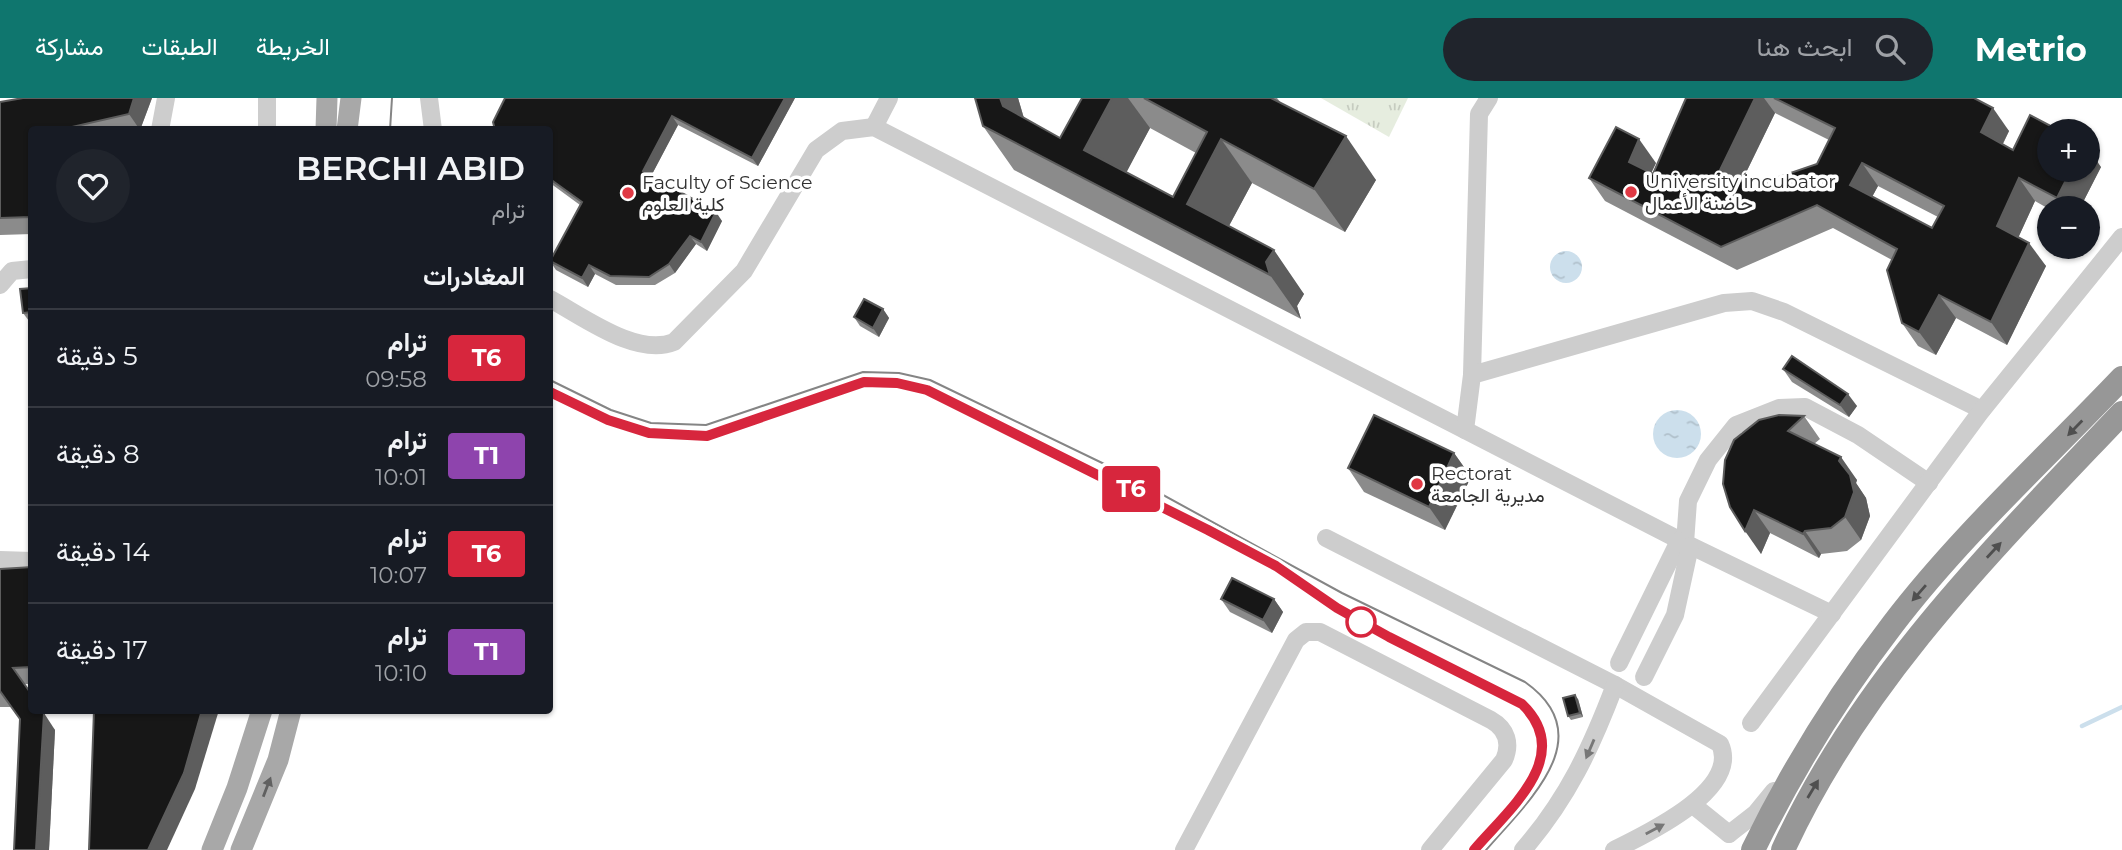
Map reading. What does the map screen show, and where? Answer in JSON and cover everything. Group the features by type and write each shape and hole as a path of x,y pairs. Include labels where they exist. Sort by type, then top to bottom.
{"highway":[{"path":"1753,850 1811,742 1903,612 1962,543 2122,378"},
{"path":"1783,850 1815,785 1871,696 1924,626 2122,413"}],"main road":[{"path":"326,126 327,98"},
{"path":"348,126 351,98"},
{"path":"212,850 237,788 261,714"},
{"path":"241,850 278,760 290,714"}],"street":[{"path":"161,126 166,98"},
{"path":"267,98 267,126"},
{"path":"429,98 432,126"},
{"path":"874,127 889,98"},
{"path":"1465,430 1472,375 1479,114 1489,98"},
{"path":"553,301 642,346 663,346 674,342 744,271 816,150 842,131 874,127 1684,544 1832,614"},
{"path":"1751,723 1982,410 2122,237"},
{"path":"4,275 28,270"},
{"path":"1472,375 1724,303 1752,301 1784,313 1982,410"},
{"path":"1644,677 1675,615 1688,501 1707,460 1736,425 1779,408 1805,407 1858,435 1929,483"},
{"path":"1326,538 1615,685 1720,744 1725,760 1722,770 1693,805 1658,828 1614,850"},
{"path":"1619,663 1684,544"},
{"path":"0,560 28,561"},
{"path":"1184,850 1296,640 1312,631 1320,632 1491,720 1506,734 1508,747 1504,760 1430,850"},
{"path":"1523,850 1576,778 1589,753 1615,685"},
{"path":"1693,805 1729,842 1763,805 1811,742"}],"green space":[{"path":"1321,98 1408,98 1389,137"}],"water":[{"path":"1566,251 1577,256 1582,267 1577,278 1566,283 1555,278 1550,267 1555,256"},
{"path":"1677,410 1694,417 1701,434 1694,451 1677,458 1660,451 1653,434 1660,417"}],"building":[{"path":"23,98 134,98 129,114 76,126 28,126 28,217 0,218 0,102"},
{"name":"Faculty of Science كلية العلوم","path":"505,98 785,98 752,158 672,116 643,171 716,212 701,242 690,236 669,264 649,277 610,276 589,265 582,278 553,263 553,255 582,202 553,181 553,126 494,126 493,122"},
{"path":"975,98 1000,98 1003,106 1060,138 1082,98 1112,98 1084,150 1173,197 1207,132 1144,98 1271,98 1346,136 1314,189 1221,139 1187,204 1274,250 1266,262 1270,275 983,126"},
{"path":"1686,98 1755,98 1720,170 1752,186 1817,164 1835,128 1774,98 1974,98 1993,108 1981,132 2013,150 2030,115 2038,119 2037,182 2065,182 2058,196 2053,196 2019,178 1997,226 2029,243 1991,322 1939,295 1919,332 1902,323 1887,270 1897,249 1817,205 1721,247 1589,178 1616,127 1639,139 1629,162 1653,174","holes":["1862,163 1944,206 1932,228 1850,185"]},
{"path":"28,288 28,312 23,313 20,289"},
{"path":"864,299 883,309 873,328 854,317"},
{"path":"1792,356 1848,394 1840,405 1783,369"},
{"path":"1374,415 1454,453 1429,507 1348,468"},
{"path":"1779,415 1804,416 1788,431 1841,457 1839,461 1850,475 1854,492 1845,517 1831,528 1805,531 1803,534 1754,510 1745,531 1730,507 1723,484 1725,460 1734,440 1759,420"},
{"path":"28,567 28,667 13,668 28,689 28,714 44,714 36,850 14,850 20,719 0,691 0,569"},
{"path":"1232,578 1274,599 1263,620 1221,599"},
{"path":"1575,695 1580,713 1568,716 1563,698"},
{"path":"94,714 201,714 184,773 148,850 89,850"}],"waterway":[{"path":"2082,726 2122,707"}],"tram line":[{"path":"390,126 392,98"},
{"path":"553,381 611,410 651,423 706,425 863,372 899,373 930,380 1123,473 1342,593 1525,682 1547,703 1557,725 1557,747 1550,769 1520,812 1486,850"},
{"name":"T6","path":"553,393 608,420 649,433 707,436 766,418 813,398 864,382 897,383 927,390 1118,482 1276,566 1354,618 1529,710 1538,725 1543,743 1538,772 1474,850"},
{"path":"821,396 885,383 927,390 1140,494"},
{"path":"562,398 628,427 670,434"},
{"path":"1279,568 1363,622 1504,693 1528,710 1540,730 1542,751 1536,772 1524,791"}],"place":[{"name":"University incubator حاضنة الأعمال","path":"1631,192"},
{"name":"Faculty of Science كلية العلوم","path":"628,193"},
{"name":"Rectorat مديرية الجامعة","path":"1417,484"}]}
